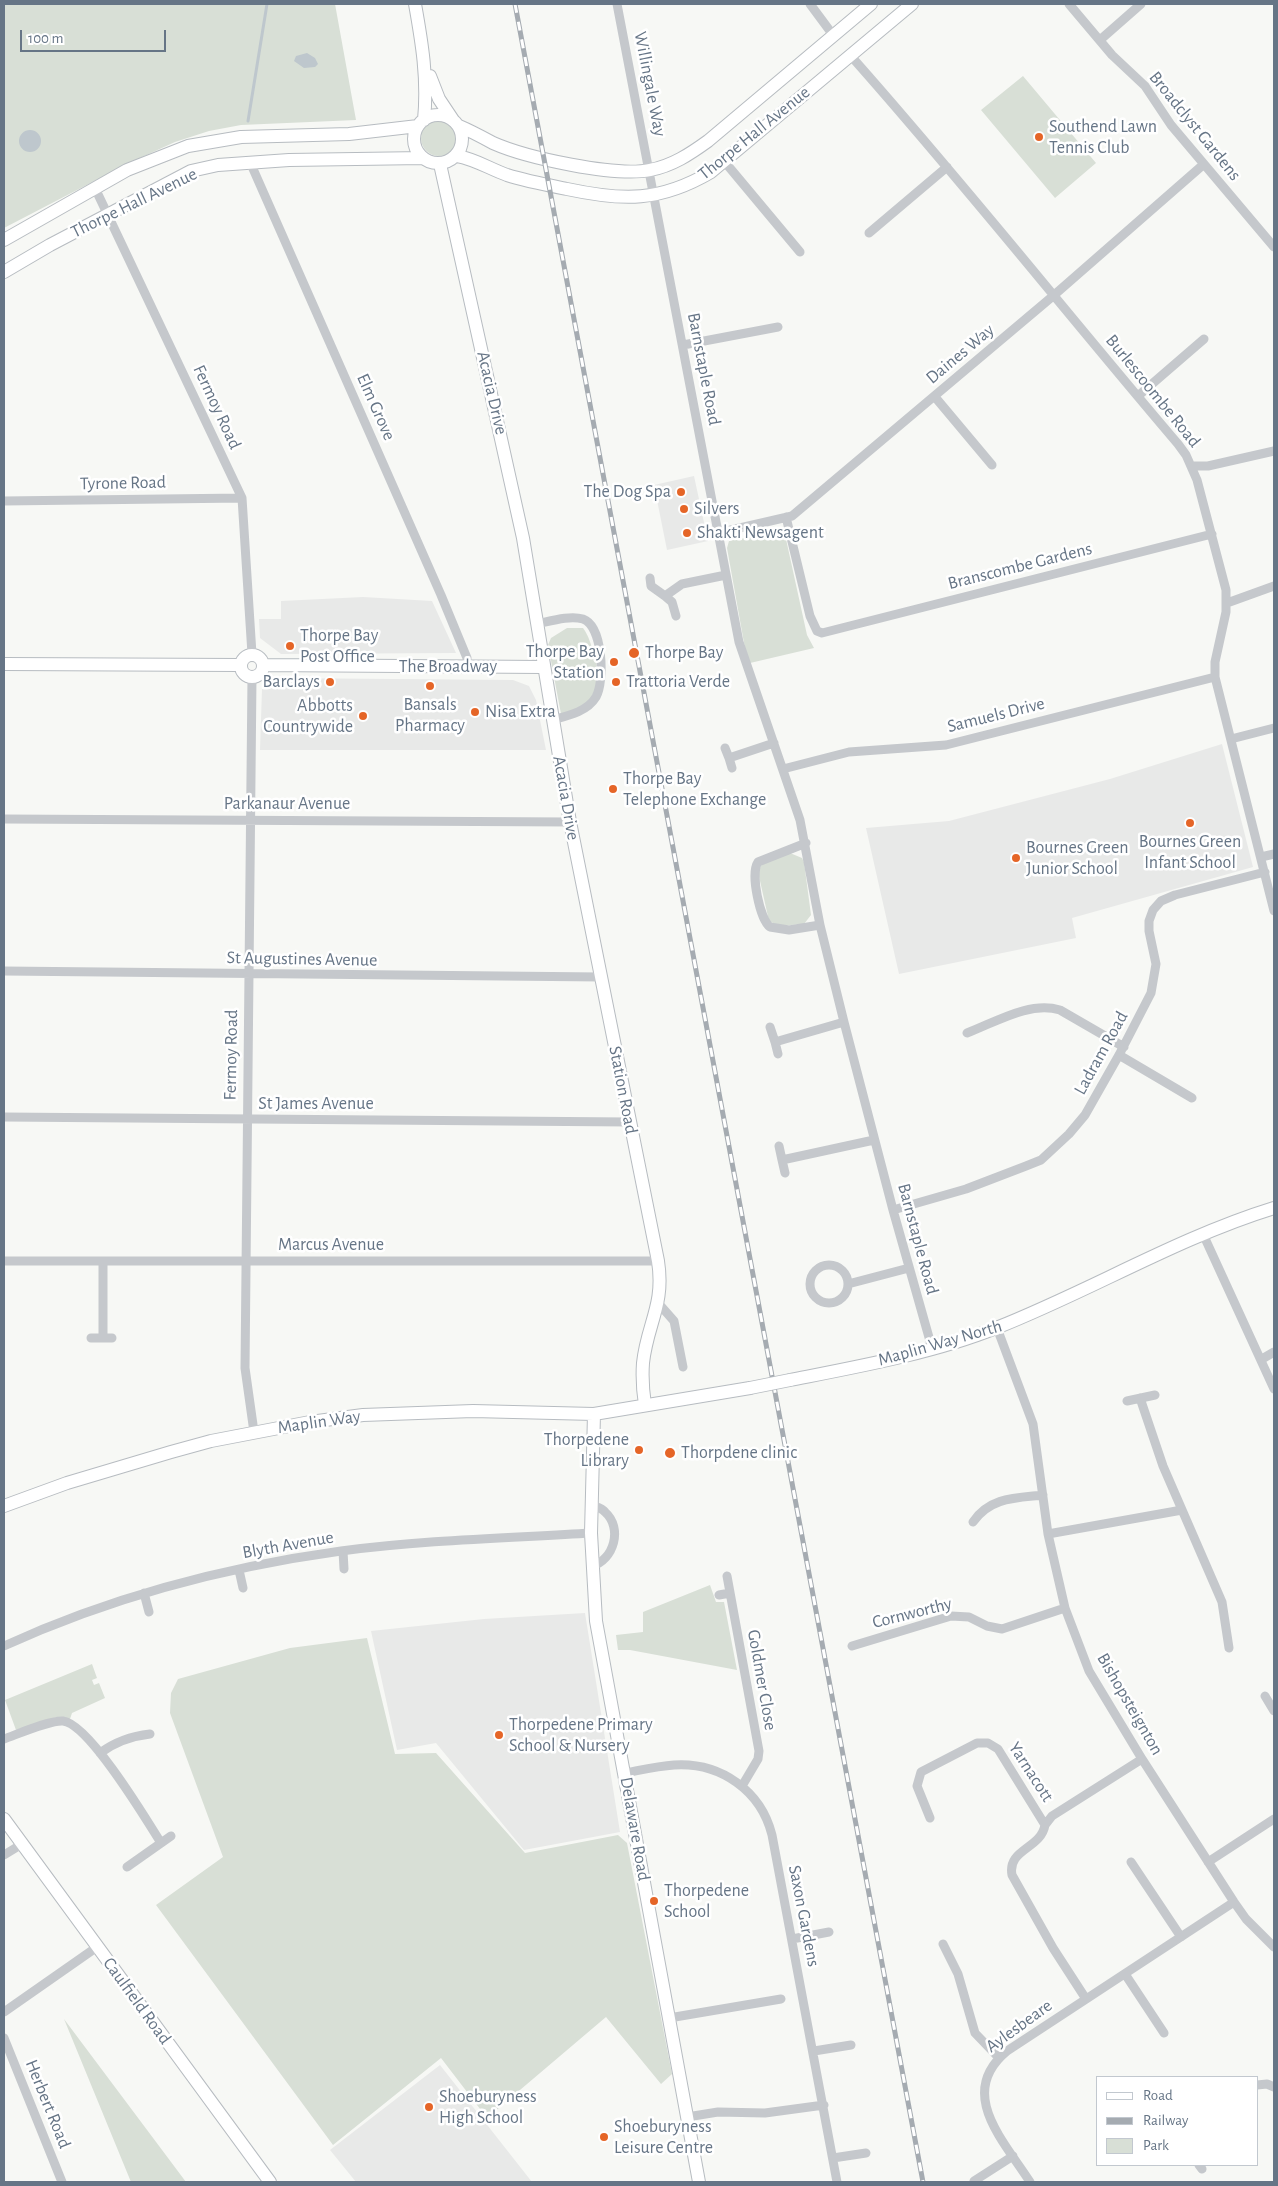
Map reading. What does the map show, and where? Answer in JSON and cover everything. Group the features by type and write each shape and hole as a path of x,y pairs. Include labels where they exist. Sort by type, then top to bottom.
{"street":[{"path":"415,4 426,62 439,100 456,123 463,143 457,156 440,164 422,158 416,150 414,142 421,123 427,87 426,62"},
{"name":"Willingale Way","path":"617,4 650,170"},
{"path":"810,4 833,36"},
{"name":"Thorpe Hall Avenue","path":"456,123 505,147 566,163 619,172 650,170 690,155 871,4"},
{"name":"Thorpe Hall Avenue","path":"457,156 468,158 508,175 598,195 624,198 654,195 679,188 694,181 724,161 912,4"},
{"name":"Broadclyst Gardens","path":"1069,4 1124,68 1145,86 1171,125 1274,247"},
{"path":"1100,40 1141,4"},
{"name":"Burlescoombe Road","path":"850,55 947,167 1178,444 1192,466 1226,590 1227,603 1215,662 1215,677 1274,911"},
{"path":"421,123 437,115 456,123"},
{"name":"Thorpe Hall Avenue","path":"4,240 95,188 152,159 188,146 240,137 349,134 421,123"},
{"name":"Thorpe Hall Avenue","path":"4,272 108,214 191,171 218,165 250,162 422,158"},
{"path":"724,161 800,252"},
{"name":"Elm Grove","path":"250,162 441,595 467,658 467,667"},
{"name":"Acacia Drive","path":"440,164 509,469 580,875"},
{"name":"Daines Way","path":"718,532 786,517 796,513 935,397 1204,164"},
{"path":"869,233 947,167"},
{"name":"Barnstaple Road","path":"650,170 741,651 783,769 806,843 820,925 844,1022 874,1140 932,1348"},
{"name":"Fermoy Road","path":"95,188 242,498 252,654"},
{"path":"683,345 778,327"},
{"path":"1138,396 1204,339"},
{"path":"935,397 992,466"},
{"path":"1192,466 1213,465 1274,451"},
{"name":"Tyrone Road","path":"4,501 242,498"},
{"name":"Branscombe Gardens","path":"786,517 813,625 822,633 1212,534"},
{"path":"664,596 682,584 726,574"},
{"path":"650,578 651,586 672,602 676,616"},
{"path":"1227,603 1274,586"},
{"path":"537,624 571,618 590,622 594,630 602,663 602,676 595,698 574,714 552,720"},
{"path":"252,654 260,657 263,665 259,674 252,677 242,672 240,665 243,658 252,654"},
{"path":"4,664 240,665"},
{"name":"The Broadway","path":"263,665 543,667"},
{"name":"Fermoy Road","path":"252,677 245,1368 254,1432"},
{"name":"Samuels Drive","path":"783,769 866,750 946,745 1215,677"},
{"path":"1231,739 1274,728"},
{"path":"729,758 774,743"},
{"path":"725,748 732,768"},
{"name":"Parkanaur Avenue","path":"4,819 570,822"},
{"path":"806,843 758,862 754,870 756,886 763,919 770,927 789,930 820,925"},
{"path":"1261,857 1274,854"},
{"name":"Ladram Road","path":"893,1210 966,1189 1041,1160 1069,1134 1085,1115 1148,1000 1155,979 1156,964 1149,931 1153,910 1161,901 1175,895 1265,872"},
{"name":"Station Road","path":"580,875 661,1277 658,1304 643,1364 645,1405"},
{"name":"St Augustines Avenue","path":"4,971 248,975 601,977"},
{"path":"967,1033 1029,1009 1050,1007 1060,1010 1124,1046"},
{"path":"775,1042 844,1022"},
{"path":"770,1027 778,1054"},
{"path":"1119,1056 1192,1098"},
{"name":"St James Avenue","path":"4,1117 629,1122"},
{"path":"782,1160 874,1140"},
{"path":"779,1146 785,1173"},
{"name":"Maplin Way North","path":"645,1405 790,1380 932,1348 996,1328 1203,1234 1274,1208"},
{"path":"1203,1234 1262,1358 1274,1388"},
{"name":"Marcus Avenue","path":"4,1261 658,1261"},
{"path":"91,1338 108,1338 104,1262"},
{"path":"825,1266 840,1269 848,1284 844,1296 840,1300 828,1304 816,1299 810,1288 812,1276 825,1266"},
{"path":"848,1284 909,1268"},
{"path":"658,1304 674,1322 683,1367"},
{"name":"Bishopsteignton","path":"996,1328 1033,1424 1048,1534 1065,1608 1089,1671 1142,1759 1234,1902 1246,1919 1274,1947"},
{"path":"1262,1358 1274,1352"},
{"path":"1127,1401 1155,1394"},
{"path":"1140,1398 1152,1440 1222,1602 1229,1648"},
{"name":"Maplin Way","path":"4,1506 130,1463 254,1432 363,1415 473,1411 594,1414 645,1405"},
{"name":"Delaware Road","path":"594,1414 591,1533 596,1621 699,2182"},
{"path":"973,1522 982,1510 997,1501 1043,1495"},
{"path":"591,1505 606,1512 613,1526 613,1547 610,1554 600,1564 592,1566"},
{"path":"1048,1534 1182,1510"},
{"name":"Blyth Avenue","path":"4,1646 144,1593 260,1564 343,1551 481,1539 591,1533"},
{"path":"343,1551 344,1569"},
{"path":"239,1570 243,1588"},
{"name":"Goldmer Close","path":"727,1576 759,1751 758,1759 742,1786"},
{"path":"144,1593 149,1612"},
{"path":"719,1595 730,1593"},
{"name":"Cornworthy","path":"852,1646 951,1616 969,1617 987,1626 1002,1629 1065,1608"},
{"path":"1265,1696 1274,1711"},
{"path":"4,1739 61,1721 76,1728 100,1753 161,1843"},
{"path":"100,1753 136,1733 150,1734"},
{"name":"Yarnacott","path":"930,1818 917,1786 922,1772 971,1745 982,1742 993,1745 998,1749 1045,1825"},
{"name":"Yarnacott","path":"1086,1999 1053,1948 1012,1875 1011,1863 1039,1840 1045,1825 1052,1816 1142,1759"},
{"name":"Saxon Gardens","path":"625,1773 674,1765 688,1765 719,1772 742,1786 756,1798 769,1824 814,2051 837,2182"},
{"path":"1208,1862 1274,1818"},
{"name":"Caulfield Road","path":"4,1819 270,2182"},
{"path":"127,1867 171,1836"},
{"path":"4,1855 22,1844"},
{"path":"1131,1862 1181,1937"},
{"name":"Aylesbeare","path":"1030,2182 990,2119 984,2099 986,2076 999,2058 1234,1902"},
{"path":"792,1939 829,1932"},
{"path":"943,1944 958,1974 975,2033 999,2058"},
{"path":"4,2012 97,1947"},
{"path":"1125,1974 1164,2033"},
{"path":"668,2018 781,1999"},
{"name":"Herbert Road","path":"4,2038 62,2182"},
{"path":"814,2051 851,2045"},
{"path":"1258,2085 1267,2084 1274,2087"},
{"path":"687,2117 718,2112 765,2113 824,2105"},
{"path":"833,2158 866,2153"},
{"path":"974,2181 1013,2156"}],"shaded area":[{"path":"307,53 315,58 318,64 315,67 304,68 294,61 296,56"},
{"path":"30,130 38,133 41,141 38,149 30,152 22,149 19,141 22,133"},
{"path":"694,476 708,541 667,550 654,485"},
{"path":"363,597 432,601 456,653 281,654 260,638 259,619 281,619 281,601"},
{"path":"275,678 513,680 529,686 536,700 546,750 260,750 262,689"},
{"name":"Bournes Green Junior School","path":"1222,744 1253,867 1072,918 1076,938 899,974 866,828 949,821 1110,779"},
{"name":"Thorpedene Primary School & Nursery","path":"585,1613 620,1832 524,1850 436,1743 397,1750 371,1631 484,1619"},
{"name":"Shoeburyness High School","path":"440,2065 532,2182 356,2182 330,2150"}],"green space":[{"path":"4,4 335,4 356,120 241,125 209,131 175,142 129,163 4,228"},
{"name":"Southend Lawn Tennis Club","path":"1023,76 1096,163 1055,198 981,110"},
{"path":"439,120 452,125 457,138 452,151 439,156 426,151 421,138 426,125"},
{"path":"784,530 807,635 814,648 750,663 746,654 727,548 729,541"},
{"path":"567,628 583,628 585,631 594,654 598,676 597,686 589,701 573,711 561,714 548,645 551,638"},
{"path":"790,853 802,858 804,862 811,915 804,924 779,926 769,921 758,872 763,862"},
{"path":"710,1585 716,1602 724,1602 737,1670 630,1650 618,1650 616,1635 643,1632 643,1612"},
{"path":"367,1638 395,1754 436,1753 525,1853 618,1835 627,1843 672,2074 661,2084 606,2017 487,2118 441,2058 333,2145 156,1905 223,1857 170,1713 171,1693 178,1679 290,1648"},
{"path":"92,1664 97,1678 92,1680 94,1685 99,1683 105,1698 72,1713 70,1719 57,1717 16,1730 5,1700"},
{"path":"64,2019 186,2182 131,2182"}],"waterway":[{"path":"248,121 267,4"}],"railway":[{"path":"515,4 923,2182"}],"place":[{"name":"Southend Lawn Tennis Club","path":"1039,137"},
{"name":"The Dog Spa","path":"681,492"},
{"name":"Silvers","path":"684,509"},
{"name":"Shakti Newsagent","path":"687,533"},
{"name":"Thorpe Bay Post Office","path":"290,646"},
{"name":"Thorpe Bay","path":"634,653"},
{"name":"Thorpe Bay Station","path":"614,662"},
{"name":"Barclays","path":"330,682"},
{"name":"Trattoria Verde","path":"616,682"},
{"name":"Bansals Pharmacy","path":"430,686"},
{"name":"Nisa Extra","path":"475,712"},
{"name":"Abbotts Countrywide","path":"363,716"},
{"name":"Thorpe Bay Telephone Exchange","path":"613,789"},
{"name":"Bournes Green Infant School","path":"1190,823"},
{"name":"Bournes Green Junior School","path":"1016,858"},
{"name":"Thorpedene Library","path":"639,1450"},
{"name":"Thorpdene clinic","path":"670,1453"},
{"name":"Thorpedene Primary School & Nursery","path":"499,1735"},
{"name":"Thorpedene School","path":"654,1901"},
{"name":"Shoeburyness High School","path":"429,2107"},
{"name":"Shoeburyness Leisure Centre","path":"604,2137"}]}
